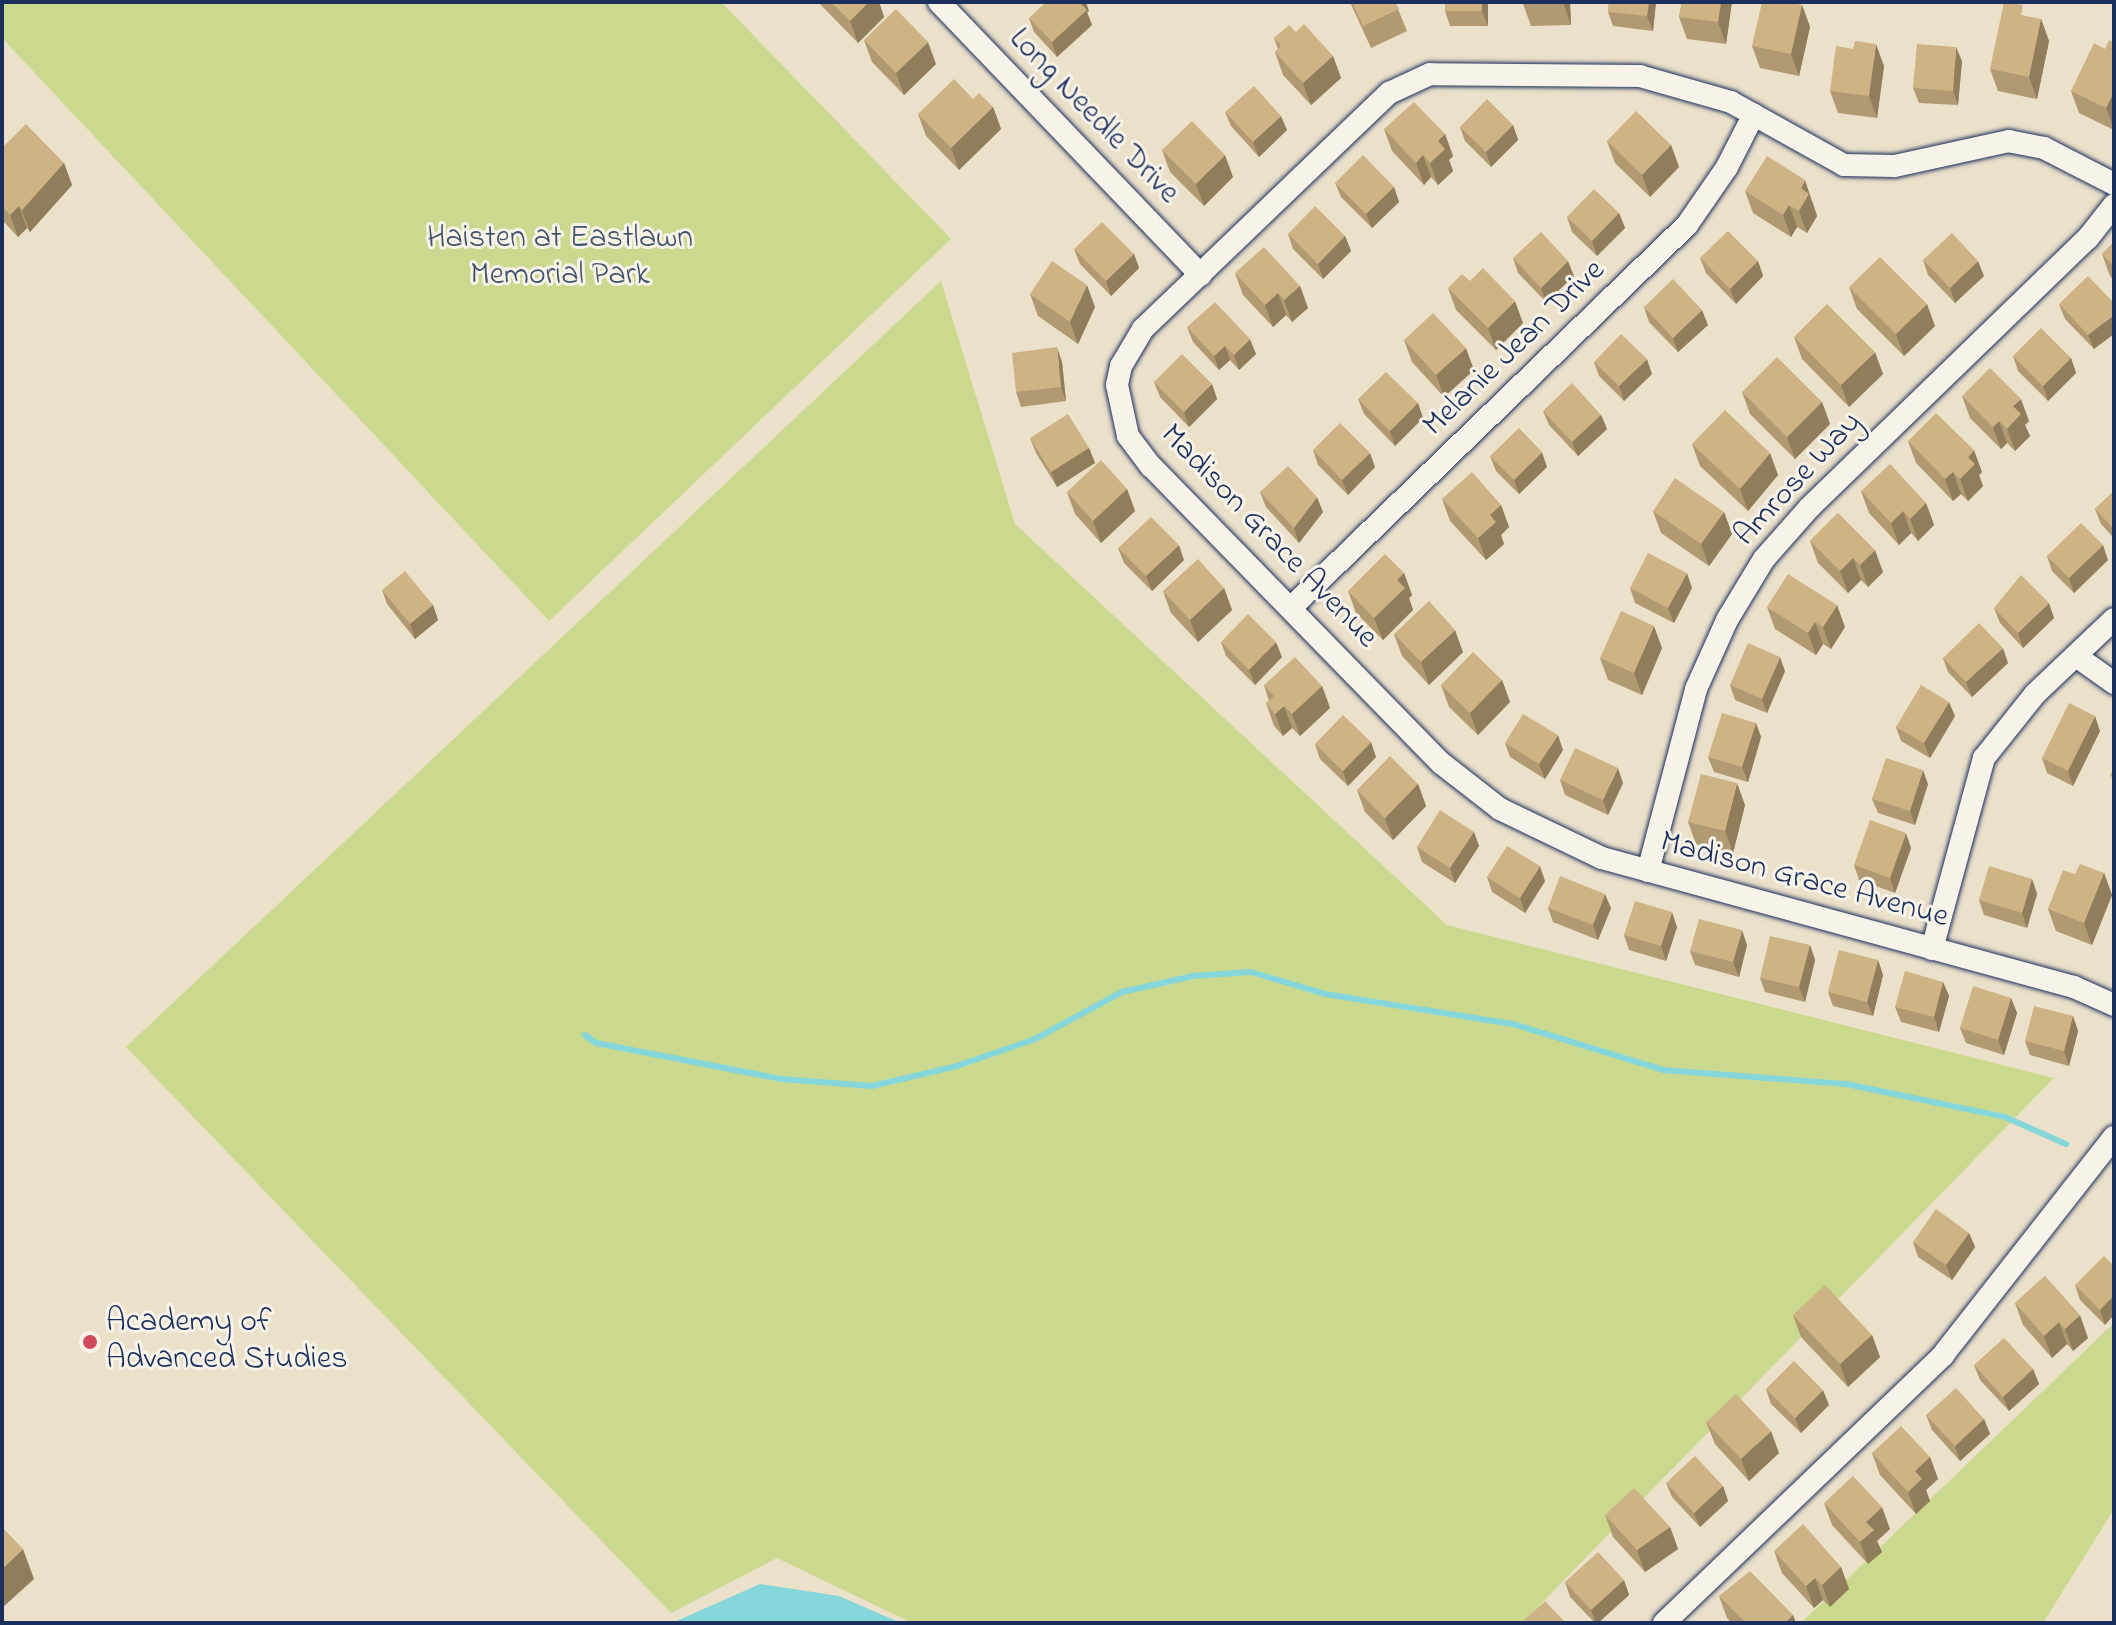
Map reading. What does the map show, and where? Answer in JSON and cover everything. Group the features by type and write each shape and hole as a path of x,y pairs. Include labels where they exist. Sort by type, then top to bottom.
{"street":[{"name":"Long Needle Drive","path":"939,2 1201,275"},
{"name":"Madison Grace Avenue","path":"2114,184 2044,148 2009,141 1894,166 1844,165 1754,114 1683,86 1608,72 1417,77 1381,101 1130,347 1117,385 1122,420 1151,466 1293,606 1422,744 1476,792 1555,839 1648,871 2074,987 2114,1005"},
{"name":"Melanie Jean Drive","path":"1293,606 1687,225 1727,167 1754,114"},
{"name":"Amrose Way","path":"1648,871 1696,689 1727,620 1764,559 1810,507 2088,238 2114,205"},
{"path":"1932,949 1984,758 2004,728 2114,619"},
{"path":"2076,656 2114,683"},
{"path":"1664,1623 1943,1355 2114,1137"}],"green space":[{"name":"Haisten at Eastlawn Memorial Park","path":"2,2 721,2 951,239 549,621 2,38"},
{"path":"941,281 1015,524 1447,925 2054,1078 1522,1623 912,1623 777,1558 671,1613 126,1047"},
{"path":"2114,1323 2114,1509 2043,1623 1801,1623"}],"water":[{"path":"760,1584 839,1596 901,1623 672,1623"}],"building":[{"path":"831,2 869,2 850,21"},
{"path":"1046,2 1079,2 1087,10 1052,42 1029,18"},
{"path":"1352,2 1395,2 1399,9 1363,26"},
{"path":"1445,2 1482,2 1482,11 1445,11"},
{"path":"1563,2 1563,3 1523,4"},
{"path":"1609,2 1649,2 1647,16 1608,12"},
{"path":"1682,2 1721,2 1718,22 1679,17"},
{"path":"1762,2 1802,5 1791,54 1752,46"},
{"path":"2004,2 2023,5 2021,15 2041,19 2029,77 1990,69"},
{"path":"896,9 928,42 896,73 864,40"},
{"path":"1304,24 1333,56 1303,83 1275,52 1281,46 1274,38 1289,25 1296,32"},
{"path":"2109,40 2114,43 2114,92 2106,108 2071,91 2094,43 2105,49"},
{"path":"1855,41 1876,44 1869,96 1830,91 1836,46 1853,49"},
{"path":"1917,44 1956,47 1953,91 1913,88"},
{"path":"954,79 973,99 979,93 993,107 951,148 918,114"},
{"path":"1254,86 1281,116 1253,142 1225,112"},
{"path":"1487,99 1513,125 1486,152 1460,127"},
{"path":"1414,102 1445,134 1438,141 1445,149 1430,163 1423,155 1416,163 1384,129"},
{"path":"1636,111 1671,145 1642,175 1607,141"},
{"path":"1192,121 1225,155 1196,184 1162,150"},
{"path":"26,124 64,163 22,210 19,206 10,215 2,206 2,148"},
{"path":"1363,155 1394,187 1366,214 1335,183"},
{"path":"1767,156 1805,180 1801,188 1809,194 1799,211 1789,205 1783,215 1745,191"},
{"path":"1594,189 1619,213 1592,241 1567,217"},
{"path":"1315,206 1345,236 1318,264 1288,234"},
{"path":"1102,222 1134,254 1106,281 1074,249"},
{"path":"1728,231 1758,261 1730,289 1700,258"},
{"path":"1541,232 1568,261 1541,288 1513,258"},
{"path":"1952,233 1978,261 1950,288 1923,260"},
{"path":"2114,242 2114,267 2102,254"},
{"path":"1264,247 1300,286 1284,300 1278,293 1265,305 1235,273"},
{"path":"1880,257 1927,304 1896,334 1849,287"},
{"path":"1052,261 1087,285 1070,322 1030,294"},
{"path":"1483,268 1515,301 1488,328 1448,288 1462,274 1470,281"},
{"path":"2088,276 2114,303 2114,315 2088,335 2059,304"},
{"path":"1673,279 1702,310 1673,338 1644,307"},
{"path":"1215,302 1250,339 1234,355 1225,346 1214,356 1187,327"},
{"path":"1827,304 1875,352 1841,385 1794,337"},
{"path":"1433,313 1466,348 1436,375 1404,340"},
{"path":"2041,328 2071,358 2043,386 2013,356"},
{"path":"1621,334 1647,359 1619,386 1594,362"},
{"path":"1057,347 1061,387 1016,392 1012,353"},
{"path":"1182,354 1212,384 1184,412 1154,382"},
{"path":"1777,357 1822,402 1787,437 1742,392"},
{"path":"1990,368 2021,399 2013,406 2021,414 2007,429 1999,421 1993,427 1962,396"},
{"path":"1386,372 1418,403 1390,431 1358,399"},
{"path":"1572,383 1601,415 1572,442 1543,411"},
{"path":"1725,410 1770,453 1740,489 1692,444"},
{"path":"1936,413 1974,450 1968,457 1975,464 1960,479 1953,472 1945,479 1908,441"},
{"path":"1068,414 1089,448 1051,472 1030,438"},
{"path":"1340,423 1370,453 1342,480 1313,450"},
{"path":"1519,428 1542,452 1514,480 1490,456"},
{"path":"1101,460 1127,489 1093,521 1067,492"},
{"path":"1890,464 1926,503 1910,519 1903,511 1891,523 1861,491"},
{"path":"1288,466 1317,497 1294,528 1260,492"},
{"path":"1472,472 1501,505 1490,515 1496,522 1478,538 1442,499"},
{"path":"1675,478 1724,512 1701,544 1653,511"},
{"path":"2114,491 2114,529 2095,509"},
{"path":"1838,513 1875,550 1860,565 1853,558 1840,571 1810,541"},
{"path":"1151,517 1179,545 1146,576 1118,548"},
{"path":"2081,523 2103,545 2069,578 2047,556"},
{"path":"1648,553 1687,573 1668,608 1630,588"},
{"path":"1385,554 1404,573 1397,580 1405,588 1374,618 1348,591"},
{"path":"1198,559 1224,588 1190,620 1163,591"},
{"path":"405,571 433,605 410,624 382,590"},
{"path":"1788,574 1837,605 1823,627 1815,622 1808,633 1767,607"},
{"path":"2021,575 2049,603 2018,633 1994,608"},
{"path":"1429,601 1455,630 1421,662 1394,634"},
{"path":"1621,611 1654,626 1634,673 1600,658"},
{"path":"1248,614 1276,642 1249,670 1221,642"},
{"path":"1979,623 2003,648 1966,682 1943,658"},
{"path":"1748,643 1780,657 1762,699 1730,685"},
{"path":"1473,652 1502,680 1470,713 1441,685"},
{"path":"1295,657 1322,686 1292,714 1284,706 1275,714 1266,703 1274,696 1264,685"},
{"path":"1921,685 1949,702 1924,743 1896,727"},
{"path":"2069,703 2095,716 2068,771 2042,758"},
{"path":"1722,713 1756,723 1742,767 1708,757"},
{"path":"1523,714 1558,735 1539,764 1505,743"},
{"path":"1343,715 1371,742 1343,771 1315,744"},
{"path":"1575,748 1618,768 1603,800 1560,780"},
{"path":"1390,756 1418,784 1385,818 1357,790"},
{"path":"1886,758 1923,770 1910,811 1872,799"},
{"path":"1701,774 1737,783 1725,831 1688,822"},
{"path":"1440,810 1474,832 1450,868 1417,847"},
{"path":"1870,820 1906,833 1890,878 1854,865"},
{"path":"1507,846 1540,866 1520,898 1487,877"},
{"path":"2080,864 2104,873 2084,923 2048,909 2063,870 2075,874"},
{"path":"1989,866 2032,879 2022,913 1979,900"},
{"path":"1560,876 1605,894 1593,925 1548,908"},
{"path":"1635,901 1672,912 1661,946 1624,935"},
{"path":"1699,919 1742,930 1733,962 1690,951"},
{"path":"1770,936 1810,945 1799,987 1760,978"},
{"path":"1839,950 1878,960 1867,1002 1828,992"},
{"path":"1905,971 1943,982 1934,1017 1895,1007"},
{"path":"1973,986 2011,998 1998,1040 1960,1028"},
{"path":"2034,1006 2073,1016 2064,1051 2025,1041"},
{"path":"1936,1209 1969,1233 1946,1265 1913,1242"},
{"path":"2104,1256 2114,1266 2114,1295 2100,1310 2075,1285"},
{"path":"2045,1276 2080,1315 2065,1329 2059,1322 2044,1336 2015,1303"},
{"path":"1825,1285 1872,1335 1840,1364 1793,1315"},
{"path":"2004,1338 2033,1369 2003,1397 1974,1365"},
{"path":"1794,1361 1823,1390 1795,1418 1766,1389"},
{"path":"1956,1388 1984,1419 1955,1446 1926,1415"},
{"path":"1736,1394 1771,1431 1741,1459 1706,1422"},
{"path":"1901,1426 1930,1457 1915,1471 1922,1479 1908,1492 1872,1453"},
{"path":"1695,1456 1723,1486 1694,1513 1666,1483"},
{"path":"1853,1476 1882,1507 1866,1522 1874,1530 1860,1542 1824,1503"},
{"path":"1634,1488 1670,1527 1637,1550 1605,1515"},
{"path":"1803,1524 1841,1567 1822,1585 1815,1578 1806,1586 1774,1551"},
{"path":"2,1527 23,1549 2,1569"},
{"path":"1598,1552 1624,1580 1591,1610 1565,1582"},
{"path":"1750,1571 1793,1615 1785,1623 1746,1623 1719,1596"},
{"path":"1545,1601 1566,1623 1521,1623"}],"waterway":[{"path":"585,1035 596,1043 781,1079 872,1086 957,1066 1035,1039 1122,992 1193,976 1251,972 1325,994 1513,1024 1663,1070 1846,1084 2005,1117 2066,1144"}],"place":[{"name":"Academy of Advanced Studies","path":"90,1342"}]}
